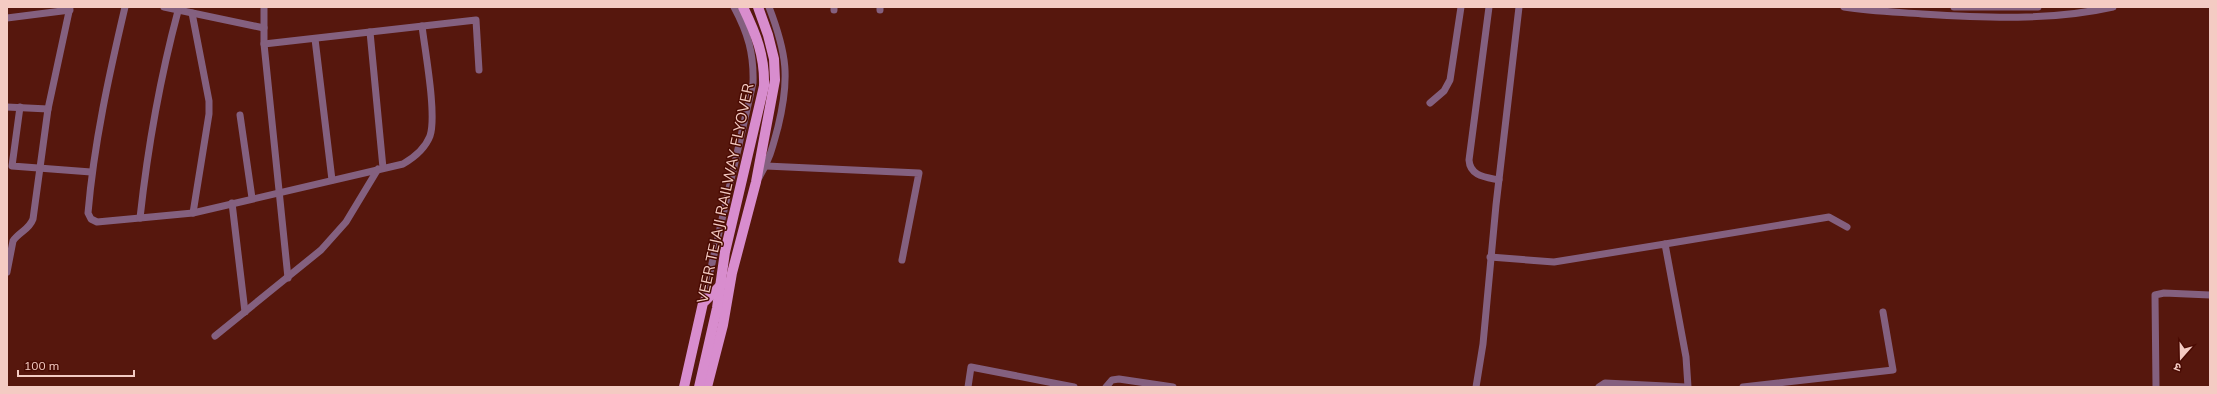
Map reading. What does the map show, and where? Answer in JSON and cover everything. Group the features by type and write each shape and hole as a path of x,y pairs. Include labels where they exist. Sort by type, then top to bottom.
{"main road":[{"name":"VEER TEJAJI RAILWAY FLYOVER","path":"699,387 717,308 726,252 759,115 764,86 764,69 758,38 743,7"},
{"path":"707,387 723,325 732,273 756,182 761,148 775,80 774,59 758,7"},
{"path":"684,387 703,304 732,273"}],"street":[{"path":"125,7 106,88 91,172 88,213 91,219 97,222 193,213 252,198 403,164 414,158 424,148 430,135 432,118 422,26"},
{"path":"164,7 264,28"},
{"path":"264,7 264,44 288,278"},
{"path":"703,304 753,83 754,63 751,46 734,7"},
{"path":"756,182 772,153 784,102 787,81 785,59 780,35 769,7"},
{"path":"1430,103 1444,91 1454,68 1461,7"},
{"path":"1489,7 1469,167 1472,172 1498,180"},
{"path":"1476,387 1483,344 1498,180 1519,7"},
{"path":"1844,7 1977,18 2025,17 2088,12 2113,7"},
{"path":"1954,7 2038,7"},
{"path":"7,18 70,8 48,109 33,219 27,230 16,237 13,241 7,272"},
{"path":"140,218 153,114 161,73 178,10"},
{"path":"192,14 209,101 209,114 193,213"},
{"path":"264,44 476,20 479,70"},
{"path":"215,336 321,250 346,222 381,169 370,32"},
{"path":"315,39 332,180"},
{"path":"7,107 48,109"},
{"path":"20,107 12,166 91,172"},
{"path":"240,115 252,198"},
{"path":"766,166 919,173 902,260"},
{"path":"232,203 245,312"},
{"path":"1490,257 1554,262 1829,217 1847,228"},
{"path":"1599,387 1605,383 1687,387 1686,357 1665,244"},
{"path":"2156,387 2154,297 2157,294 2164,293 2210,295"},
{"path":"1743,387 1894,370 1883,312"},
{"path":"968,387 971,367 1074,387"},
{"path":"1106,387 1112,380 1119,379 1173,387"}]}
